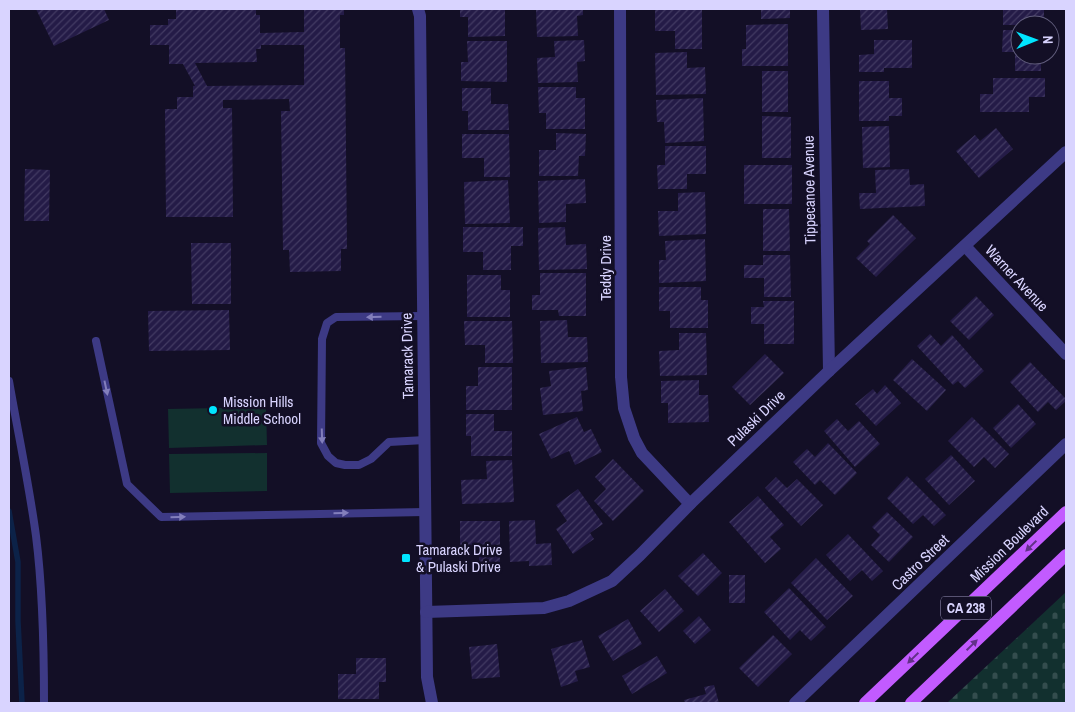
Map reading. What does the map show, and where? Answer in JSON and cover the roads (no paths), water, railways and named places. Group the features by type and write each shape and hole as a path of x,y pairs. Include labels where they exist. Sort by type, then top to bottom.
{"main road":[{"name":"Mission Boulevard","path":"865,703 1066,512"},
{"name":"CA 238","path":"911,703 1066,555"}],"street":[{"name":"Tamarack Drive","path":"418,9 420,16 426,612 428,677 432,703"},
{"name":"Teddy Drive","path":"620,9 621,367 624,408 634,438 642,452 690,504"},
{"name":"Tippecanoe Avenue","path":"823,9 829,371"},
{"name":"Pulaski Drive","path":"426,612 544,608 569,601 612,581 829,371 1066,152"},
{"name":"Warner Avenue","path":"965,246 1066,354"},
{"name":"Castro Street","path":"795,703 1066,444"}],"lane":[{"path":"423,316 336,317 327,323 322,339 322,443 328,456 336,463 345,465 358,464 371,459 389,442 424,440"},
{"path":"96,340 128,484 161,517 425,512"},
{"path":"9,382 28,482 36,537 43,620 44,703"}],"waterway":[{"path":"9,511 18,562 18,621 22,703"}],"place":[{"name":"Mission Hills Middle School","path":"213,410"},
{"name":"Tamarack Drive & Pulaski Drive","path":"406,558"}]}
